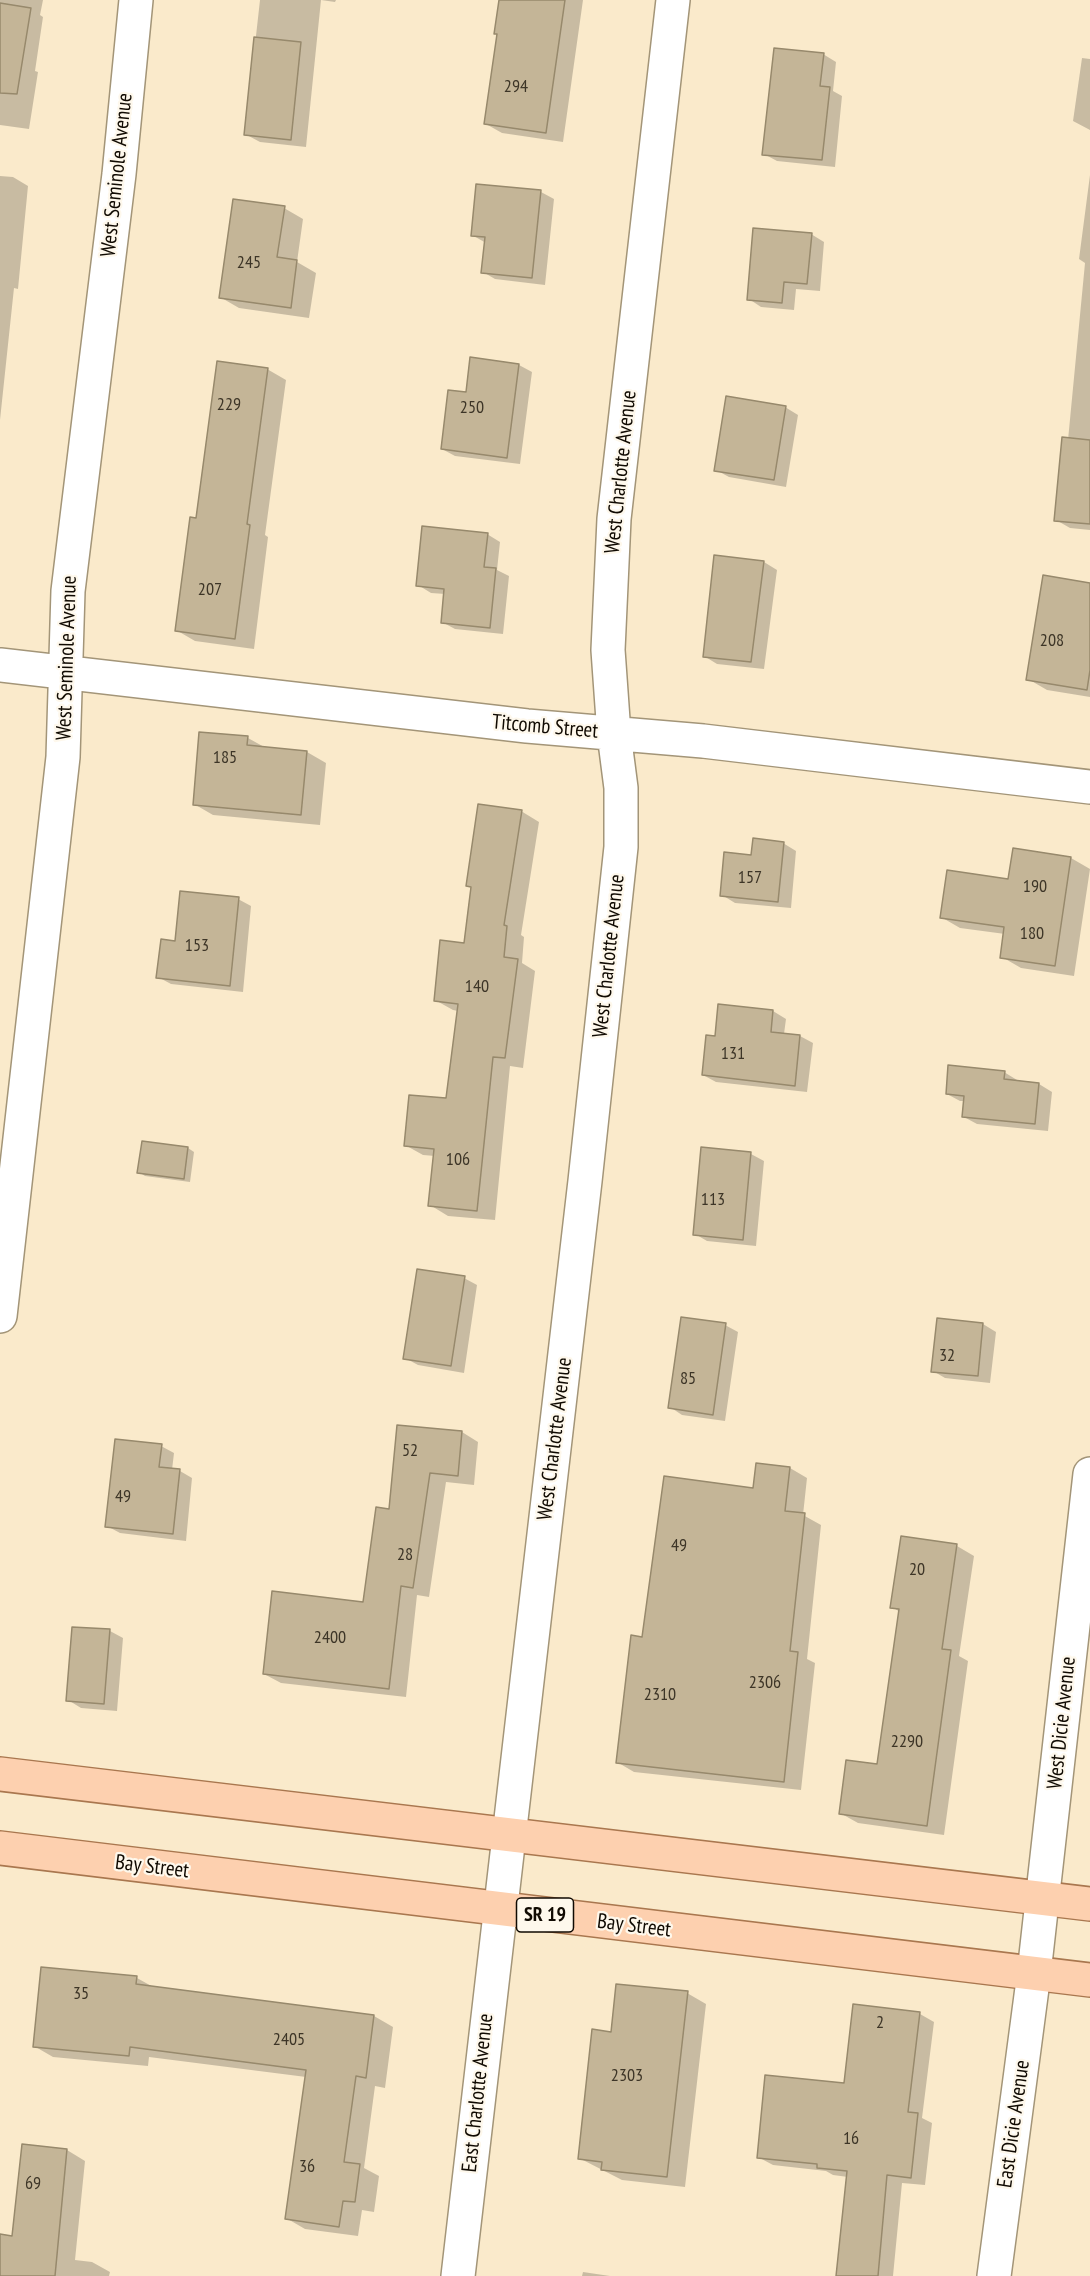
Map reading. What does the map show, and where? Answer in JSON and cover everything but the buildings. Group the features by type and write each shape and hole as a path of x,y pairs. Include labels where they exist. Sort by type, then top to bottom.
{"main road":[{"path":"0,1774 1090,1904"},
{"name":"Bay Street","path":"0,1848 1090,1980"}],"street":[{"name":"West Seminole Avenue","path":"0,1316 63,757 68,591 118,174 136,0"},
{"name":"West Charlotte Avenue","path":"499,1910 585,1181 621,847 621,788 614,734 608,650 614,519 673,0"},
{"name":"Titcomb Street","path":"0,665 527,726 703,741 1090,787"},
{"name":"West Dicie Avenue","path":"1034,1973 1090,1474"},
{"name":"East Charlotte Avenue","path":"458,2276 499,1910"},
{"name":"East Dicie Avenue","path":"994,2276 1034,1973"}]}
